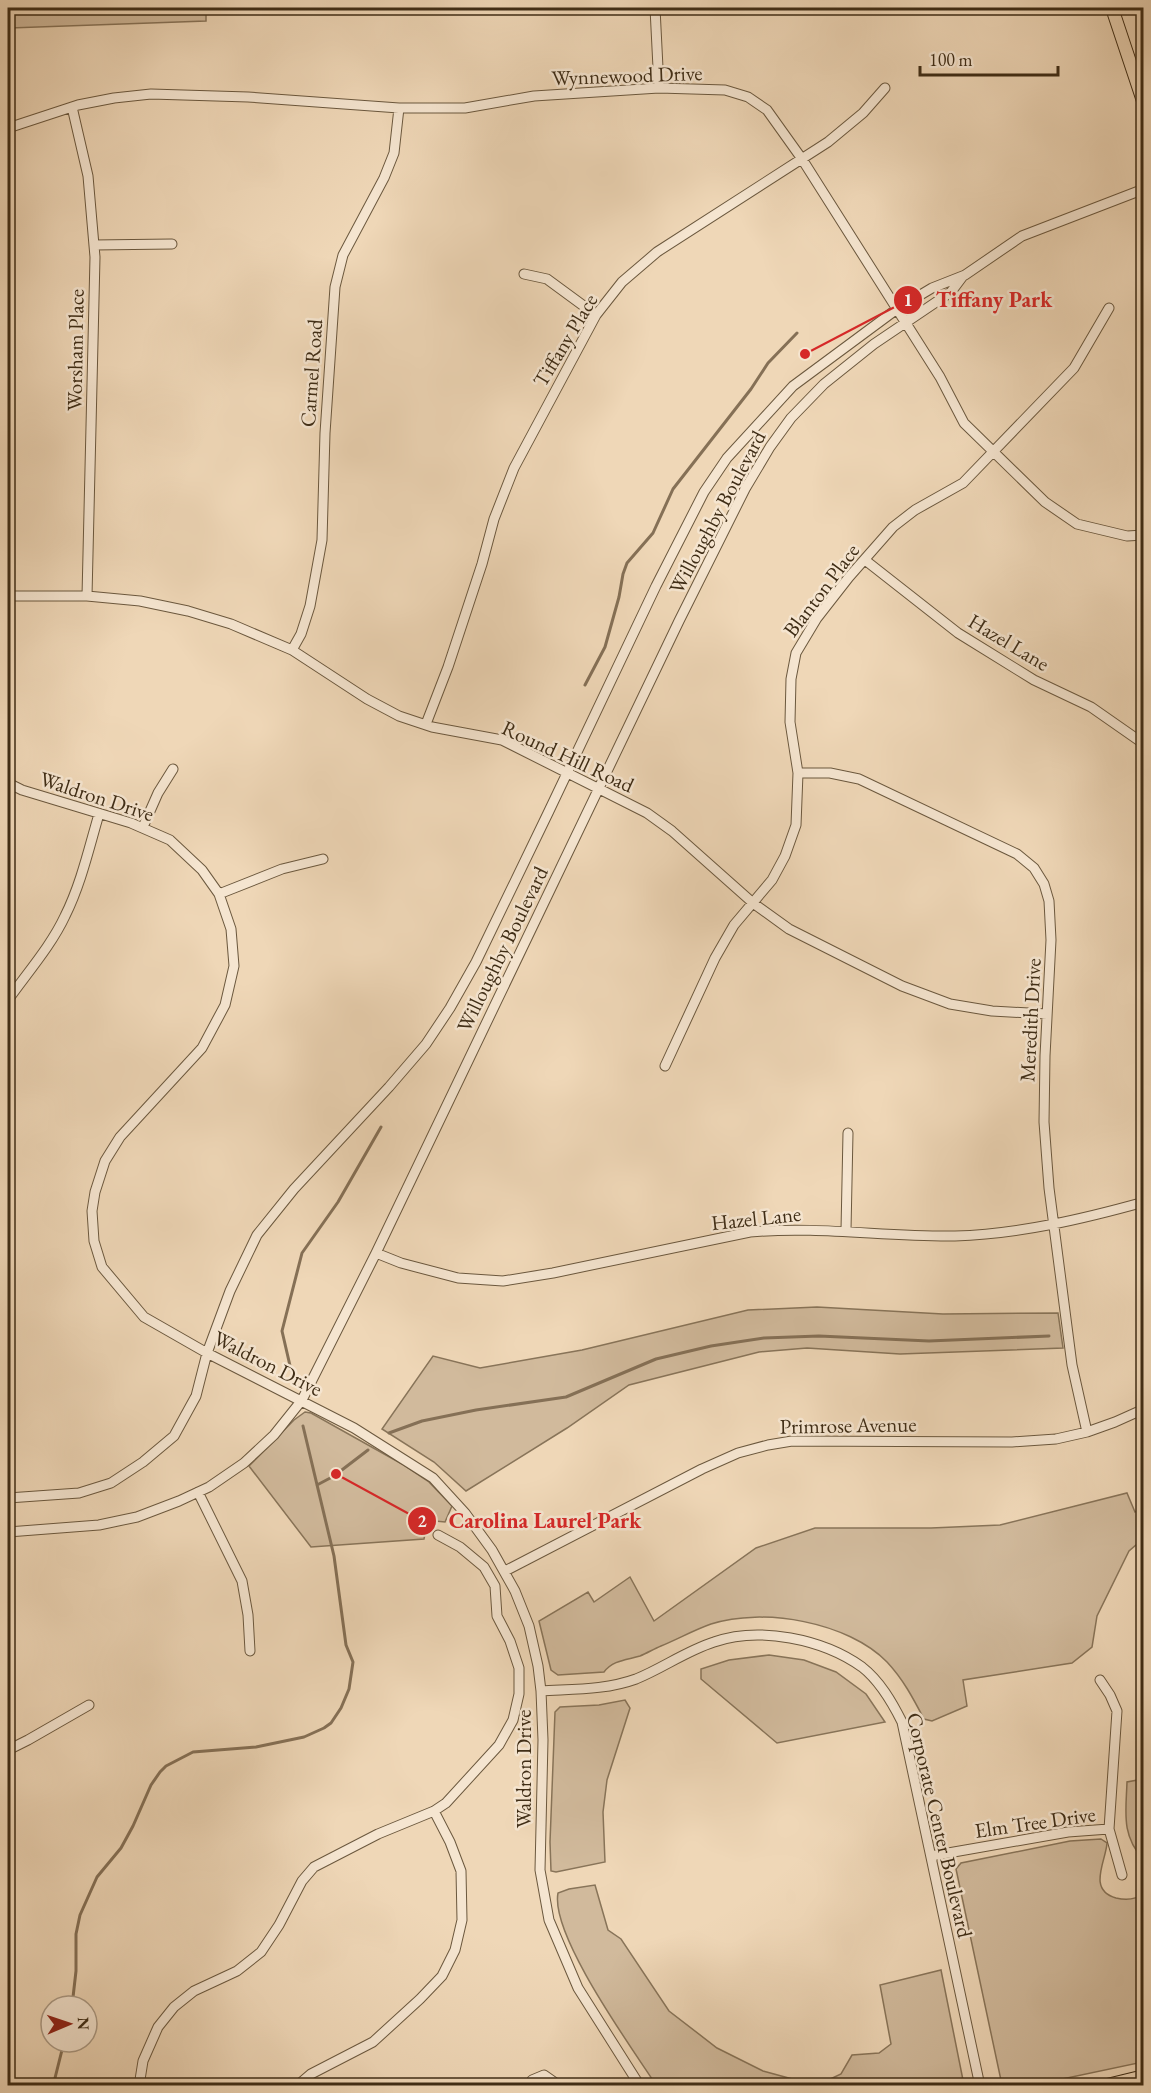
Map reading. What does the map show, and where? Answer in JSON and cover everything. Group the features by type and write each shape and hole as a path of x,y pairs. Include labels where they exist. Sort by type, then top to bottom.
{"main road":[{"path":"1112,8 1143,104"},
{"path":"1103,2085 1143,2076"}],"street":[{"path":"655,8 659,88"},
{"name":"Wynnewood Drive","path":"8,128 72,107 114,98 170,94 399,108 465,108 534,96 659,88 725,90 748,97 767,110 802,159 940,377 964,423 992,453 1045,502 1077,524 1127,536 1143,535"},
{"name":"Tiffany Place","path":"426,724 448,667 482,564 494,519 514,468 596,315 622,282 657,252 828,142 863,113 885,88"},
{"name":"Worsham Place","path":"72,107 88,176 94,245 87,596"},
{"name":"Carmel Road","path":"292,650 301,634 310,606 322,540 325,434 335,287 343,255 384,178 394,153 399,108"},
{"name":"Willoughby Boulevard","path":"8,1498 79,1493 111,1483 143,1462 174,1436 196,1396 207,1353 230,1291 257,1235 294,1189 426,1044 450,1008 479,955 661,576 704,492 727,458 793,386 897,309 932,288 965,275 1022,236 1143,189"},
{"path":"94,245 172,244"},
{"path":"524,274 547,279 596,315"},
{"name":"Willoughby Boulevard","path":"8,1532 99,1525 137,1517 198,1492 244,1463 274,1435 302,1400 376,1253 735,510 770,447 791,418 824,384 866,350 951,292 965,275"},
{"name":"Blanton Place","path":"665,1066 715,957 734,925 772,880 785,856 796,825 798,773 790,722 791,679 796,652 817,618 893,527 915,510 963,483 1074,368 1109,308"},
{"name":"Hazel Lane","path":"865,560 958,633 1034,680 1090,706 1143,744"},
{"name":"Round Hill Road","path":"8,596 87,596 140,601 188,611 231,624 292,650 368,699 399,716 501,740 647,813 672,831 753,903 799,935 851,962 921,994 950,1004 992,1011 1047,1014"},
{"path":"143,827 158,793 173,769"},
{"name":"Meredith Drive","path":"798,773 830,772 859,779 1017,854 1034,868 1044,884 1049,901 1051,940 1044,1122 1072,1365 1087,1432"},
{"name":"Waldron Drive","path":"8,783 22,790 143,827 170,840 202,870 219,894 231,929 234,966 225,1005 202,1048 147,1106 105,1161 95,1192 92,1211 94,1241 102,1267 144,1317 207,1353 354,1428 433,1478 465,1513 492,1550 505,1571 529,1626 541,1691 543,1740 540,1870 549,1920 578,1988 640,2085"},
{"path":"8,1000 38,959 65,916 83,870 99,814"},
{"path":"219,894 282,869 322,859"},
{"path":"846,1230 848,1133"},
{"name":"Hazel Lane","path":"376,1253 401,1263 458,1278 503,1281 553,1273 750,1232 846,1230 955,1236 1000,1233 1094,1216 1143,1202"},
{"name":"Primrose Avenue","path":"505,1571 702,1469 738,1453 768,1445 804,1441 1011,1442 1056,1439 1087,1432 1143,1409"},
{"path":"198,1492 242,1581 248,1615 250,1651"},
{"path":"139,2085 143,2061 158,2027 174,2007 194,1991 237,1971 261,1952 279,1925 302,1881 314,1867 378,1834 434,1810 453,1796 499,1745 513,1720 519,1694 519,1668 510,1641 497,1616 495,1586 484,1567 460,1547 438,1535"},
{"name":"Corporate Center Boulevard","path":"541,1691 602,1688 635,1679 686,1653 716,1641 738,1636 792,1638 837,1652 863,1668 882,1688 902,1722 980,2085"},
{"path":"1100,1680 1117,1711 1109,1829 1122,1875"},
{"path":"8,1750 89,1705"},
{"path":"297,2085 311,2074 373,2042 442,1976 455,1950 462,1920 461,1871 434,1810"},
{"name":"Elm Tree Drive","path":"931,1856 1068,1832 1109,1829"},
{"path":"531,2085 532,2080 544,2075 555,2085"}],"shaded area":[{"path":"9,8 206,8 206,21 10,28"},
{"path":"817,1307 943,1314 1058,1313 1063,1348 900,1354 807,1348 759,1352 629,1385 567,1428 466,1491 434,1462 382,1429 433,1356 480,1368 582,1350 748,1310"},
{"path":"305,1412 311,1413 402,1464 429,1482 452,1506 445,1522 435,1521 426,1529 424,1539 311,1547 249,1466 294,1420"},
{"path":"1127,1493 1135,1512 1143,1508 1143,1539 1129,1551 1097,1616 1092,1647 1072,1663 963,1680 967,1706 932,1721 924,1719 898,1675 870,1648 828,1628 779,1618 732,1619 711,1624 640,1656 616,1663 604,1672 558,1675 551,1670 539,1621 588,1592 594,1602 630,1577 654,1621 756,1548 815,1528 931,1528 1000,1525"},
{"path":"769,1655 804,1660 836,1672 866,1694 885,1722 777,1743 701,1679 701,1669 729,1660"},
{"path":"625,1700 630,1708 607,1780 603,1812 605,1862 556,1872 551,1871 555,1712 560,1707 599,1705"},
{"path":"1144,1779 1143,1859 1131,1841 1126,1813 1127,1782"},
{"path":"1101,1839 1107,1843 1100,1874 1102,1889 1119,1899 1133,1898 1143,1894 1143,2062 1034,2085 1002,2085 956,1869 961,1863 1070,1841"},
{"path":"595,1885 608,1930 621,1939 669,2011 717,2048 763,2071 807,2083 824,2082 841,2074 852,2055 879,2053 891,2044 880,1985 941,1970 964,2085 656,2085 595,1991 567,1936 559,1912 558,1893"}],"waterway":[{"path":"585,685 605,647 627,563 653,533 673,489 751,389 768,363 797,333"},
{"path":"291,1370 282,1331 302,1253 338,1202 381,1127"},
{"path":"389,1433 422,1421 476,1410 566,1397 656,1359 711,1346 764,1338 819,1336 929,1341 1049,1336"},
{"path":"73,1994 76,1934 80,1915 97,1877 121,1848 151,1785 160,1772 166,1766 193,1752 256,1747 304,1737 331,1723 341,1708 349,1689 353,1662 346,1645 334,1556 303,1426"},
{"path":"317,1485 334,1476 368,1450"},
{"path":"53,2086 61,2054"}],"place":[{"name":"Tiffany Park","path":"805,354"},
{"name":"Carolina Laurel Park","path":"336,1474"}]}
